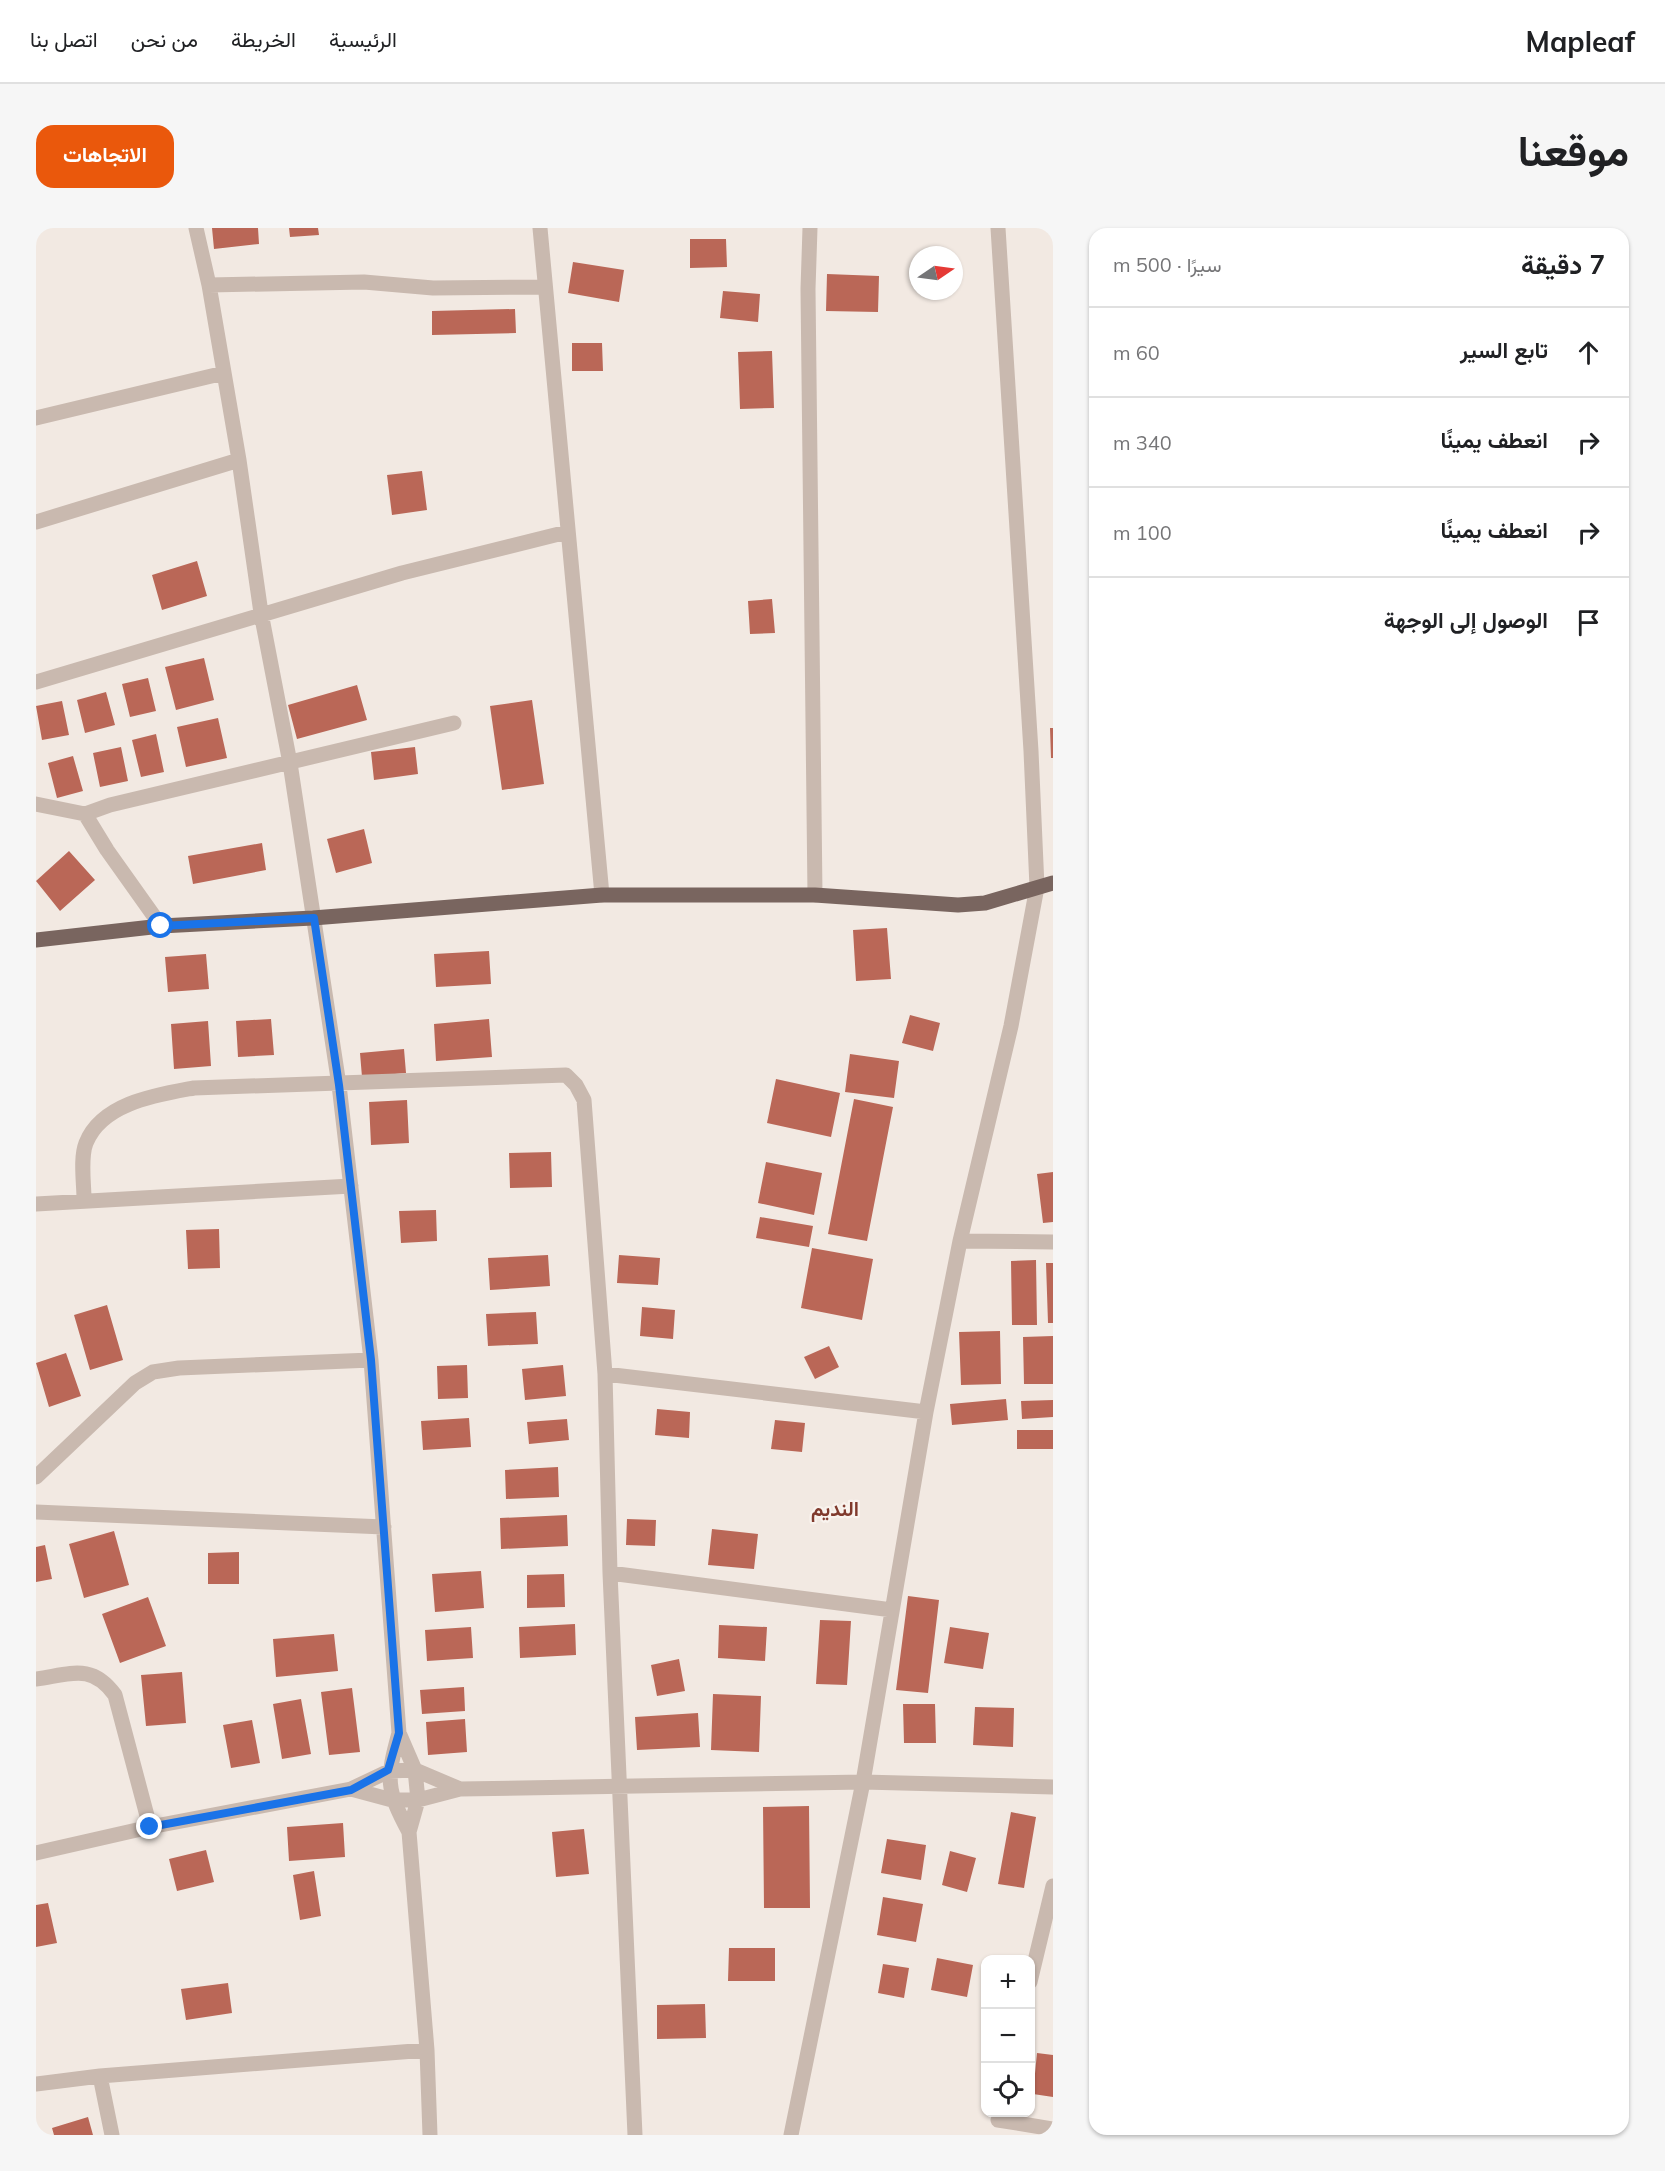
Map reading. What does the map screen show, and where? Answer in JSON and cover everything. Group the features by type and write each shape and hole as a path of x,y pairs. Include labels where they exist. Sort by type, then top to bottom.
{"main road":[{"path":"36,940 161,926 314,918 602,896 815,895 967,904 1008,898 1053,883"}],"street":[{"path":"196,228 209,285 239,460 261,613 290,763 339,1085 371,1360 399,1733 415,1770 418,1800 409,1832 427,2050 430,2135"},
{"path":"540,228 602,896"},
{"path":"810,228 808,289 815,895"},
{"path":"791,2135 863,1782 926,1412 960,1241 1011,1026 1037,887 1032,751 998,228"},
{"path":"209,285 364,282 433,288 545,287"},
{"path":"36,418 224,373"},
{"path":"36,522 239,460"},
{"path":"36,682 261,613 402,573 567,532"},
{"path":"36,804 85,814 110,805 454,723"},
{"path":"85,814 107,850 161,926"},
{"path":"84,1199 85,1145 97,1124 116,1110 156,1095 194,1088 339,1085 566,1075 576,1085 584,1100 605,1374 610,1573 635,2135"},
{"path":"36,1204 84,1199 351,1186"},
{"path":"960,1241 1053,1242"},
{"path":"36,1477 135,1383 153,1372 179,1368 371,1360"},
{"path":"605,1374 926,1412"},
{"path":"36,1512 384,1527"},
{"path":"610,1573 892,1610"},
{"path":"36,1679 84,1672 104,1679 115,1695 150,1827"},
{"path":"399,1733 388,1770 392,1800 409,1832"},
{"path":"36,1853 150,1827 351,1790 388,1770 415,1770 460,1789"},
{"path":"351,1790 392,1800 418,1800 460,1789 863,1782 1053,1788"},
{"path":"1035,1962 1053,1886"},
{"path":"36,2084 100,2076 427,2050"},
{"path":"100,2076 112,2135"},
{"path":"998,2123 1053,2129"}],"building":[{"path":"212,228 258,228 259,244 214,249"},
{"path":"289,228 318,228 319,235 290,237"},
{"path":"690,239 726,239 727,267 690,268"},
{"path":"573,262 624,270 619,302 568,293"},
{"path":"827,274 879,276 878,312 826,311"},
{"path":"723,291 760,294 758,322 720,318"},
{"path":"515,309 516,333 432,335 432,311"},
{"path":"572,343 602,343 603,371 572,371"},
{"path":"772,351 774,408 740,409 738,352"},
{"path":"422,471 427,510 392,515 387,475"},
{"path":"197,561 207,596 162,610 152,575"},
{"path":"772,599 775,633 750,634 748,601"},
{"path":"204,658 214,700 176,710 165,667"},
{"path":"148,678 156,711 130,717 122,684"},
{"path":"357,685 367,720 297,739 288,705"},
{"path":"106,692 115,725 85,733 77,700"},
{"path":"532,700 544,784 502,790 490,706"},
{"path":"62,701 69,735 42,740 36,706"},
{"path":"218,718 227,758 186,767 177,727"},
{"path":"1050,728 1053,728 1053,758 1051,758"},
{"path":"156,734 164,772 141,777 132,740"},
{"path":"121,747 128,781 100,787 93,753"},
{"path":"415,747 418,774 374,780 371,752"},
{"path":"73,756 83,791 57,798 48,763"},
{"path":"364,829 372,863 336,873 327,839"},
{"path":"262,843 266,870 193,884 188,856"},
{"path":"69,851 95,880 60,911 36,881"},
{"path":"887,928 891,979 856,981 853,930"},
{"path":"489,951 491,984 436,987 434,954"},
{"path":"206,954 209,989 168,992 165,957"},
{"path":"910,1015 940,1023 933,1051 902,1043"},
{"path":"271,1019 274,1055 238,1057 236,1021"},
{"path":"489,1019 492,1057 436,1061 434,1024"},
{"path":"208,1021 211,1066 174,1069 171,1024"},
{"path":"404,1049 406,1073 362,1077 360,1053"},
{"path":"850,1054 899,1061 894,1098 845,1092"},
{"path":"776,1079 840,1093 831,1137 767,1123"},
{"path":"854,1099 893,1107 867,1241 828,1234"},
{"path":"407,1100 409,1143 371,1145 369,1102"},
{"path":"551,1152 552,1187 510,1188 509,1153"},
{"path":"766,1162 822,1173 814,1215 758,1203"},
{"path":"1053,1172 1053,1222 1043,1223 1037,1174"},
{"path":"436,1210 437,1241 401,1243 399,1211"},
{"path":"760,1217 813,1226 809,1247 756,1238"},
{"path":"219,1229 220,1268 188,1269 186,1230"},
{"path":"812,1248 873,1259 862,1320 801,1308"},
{"path":"548,1255 550,1286 490,1290 488,1258"},
{"path":"619,1255 660,1258 658,1285 617,1283"},
{"path":"1036,1260 1037,1325 1012,1325 1011,1261"},
{"path":"1046,1263 1053,1263 1053,1323 1048,1323"},
{"path":"107,1305 123,1360 90,1370 74,1315"},
{"path":"642,1307 675,1310 673,1339 640,1336"},
{"path":"536,1312 538,1344 488,1346 486,1314"},
{"path":"1000,1331 1001,1384 961,1385 959,1332"},
{"path":"1053,1336 1053,1384 1024,1384 1023,1337"},
{"path":"829,1346 839,1367 815,1379 804,1357"},
{"path":"66,1353 81,1396 49,1407 36,1363"},
{"path":"467,1365 468,1398 438,1399 437,1366"},
{"path":"563,1365 566,1396 525,1400 522,1369"},
{"path":"1006,1399 1008,1420 952,1425 950,1404"},
{"path":"1053,1400 1053,1417 1022,1419 1021,1401"},
{"path":"657,1409 690,1412 689,1438 655,1435"},
{"path":"469,1418 471,1447 423,1450 421,1421"},
{"path":"567,1419 569,1440 529,1444 527,1422"},
{"path":"775,1420 805,1423 802,1452 771,1449"},
{"path":"1017,1430 1053,1430 1053,1449 1017,1449"},
{"path":"558,1467 559,1497 506,1499 505,1470"},
{"path":"567,1515 568,1546 501,1549 500,1518"},
{"path":"627,1519 656,1520 655,1546 626,1545"},
{"path":"712,1529 758,1534 754,1569 708,1565"},
{"path":"114,1531 129,1585 84,1598 69,1544"},
{"path":"45,1545 52,1579 36,1582 36,1547"},
{"path":"239,1552 239,1584 208,1584 208,1553"},
{"path":"481,1571 484,1608 435,1612 432,1574"},
{"path":"564,1574 565,1607 527,1608 527,1575"},
{"path":"908,1596 939,1600 928,1693 896,1690"},
{"path":"148,1597 166,1646 120,1663 102,1614"},
{"path":"820,1620 851,1621 847,1685 816,1684"},
{"path":"575,1624 576,1655 520,1658 519,1627"},
{"path":"719,1625 767,1627 765,1661 718,1658"},
{"path":"471,1627 473,1658 427,1661 425,1630"},
{"path":"950,1627 989,1633 983,1669 944,1663"},
{"path":"334,1634 338,1671 276,1677 273,1639"},
{"path":"679,1659 685,1691 657,1696 651,1665"},
{"path":"182,1672 186,1723 146,1726 141,1675"},
{"path":"464,1687 465,1711 422,1714 420,1690"},
{"path":"352,1688 360,1752 329,1755 321,1692"},
{"path":"713,1694 761,1696 759,1752 711,1750"},
{"path":"301,1699 311,1754 282,1759 273,1704"},
{"path":"903,1704 935,1704 936,1743 904,1743"},
{"path":"975,1707 1014,1708 1013,1747 973,1745"},
{"path":"698,1713 700,1747 637,1750 635,1717"},
{"path":"465,1719 467,1752 428,1755 426,1722"},
{"path":"252,1720 260,1763 231,1768 223,1725"},
{"path":"809,1806 810,1908 764,1908 763,1807"},
{"path":"1011,1812 1036,1817 1024,1888 998,1884"},
{"path":"343,1823 345,1857 289,1861 287,1827"},
{"path":"584,1829 589,1874 556,1877 552,1832"},
{"path":"887,1839 926,1845 921,1880 881,1873"},
{"path":"206,1850 214,1882 177,1891 169,1859"},
{"path":"950,1851 976,1858 967,1892 942,1885"},
{"path":"314,1871 321,1916 300,1920 293,1875"},
{"path":"883,1897 923,1904 916,1942 877,1935"},
{"path":"48,1903 57,1943 36,1947 36,1905"},
{"path":"729,1948 775,1948 775,1981 728,1981"},
{"path":"937,1958 973,1965 967,1997 931,1990"},
{"path":"883,1964 909,1968 904,1998 878,1993"},
{"path":"228,1983 232,2013 186,2020 181,1989"},
{"path":"705,2004 706,2038 657,2039 657,2005"},
{"path":"1037,2053 1053,2055 1053,2097 1035,2094"},
{"path":"88,2117 93,2135 54,2135 52,2128"}],"district":[{"name":"النديم","path":"835,1509"}],"route":[{"path":"150,1827 320,1793 351,1790 388,1770 399,1733 371,1360 339,1085 314,918 161,926"}]}
